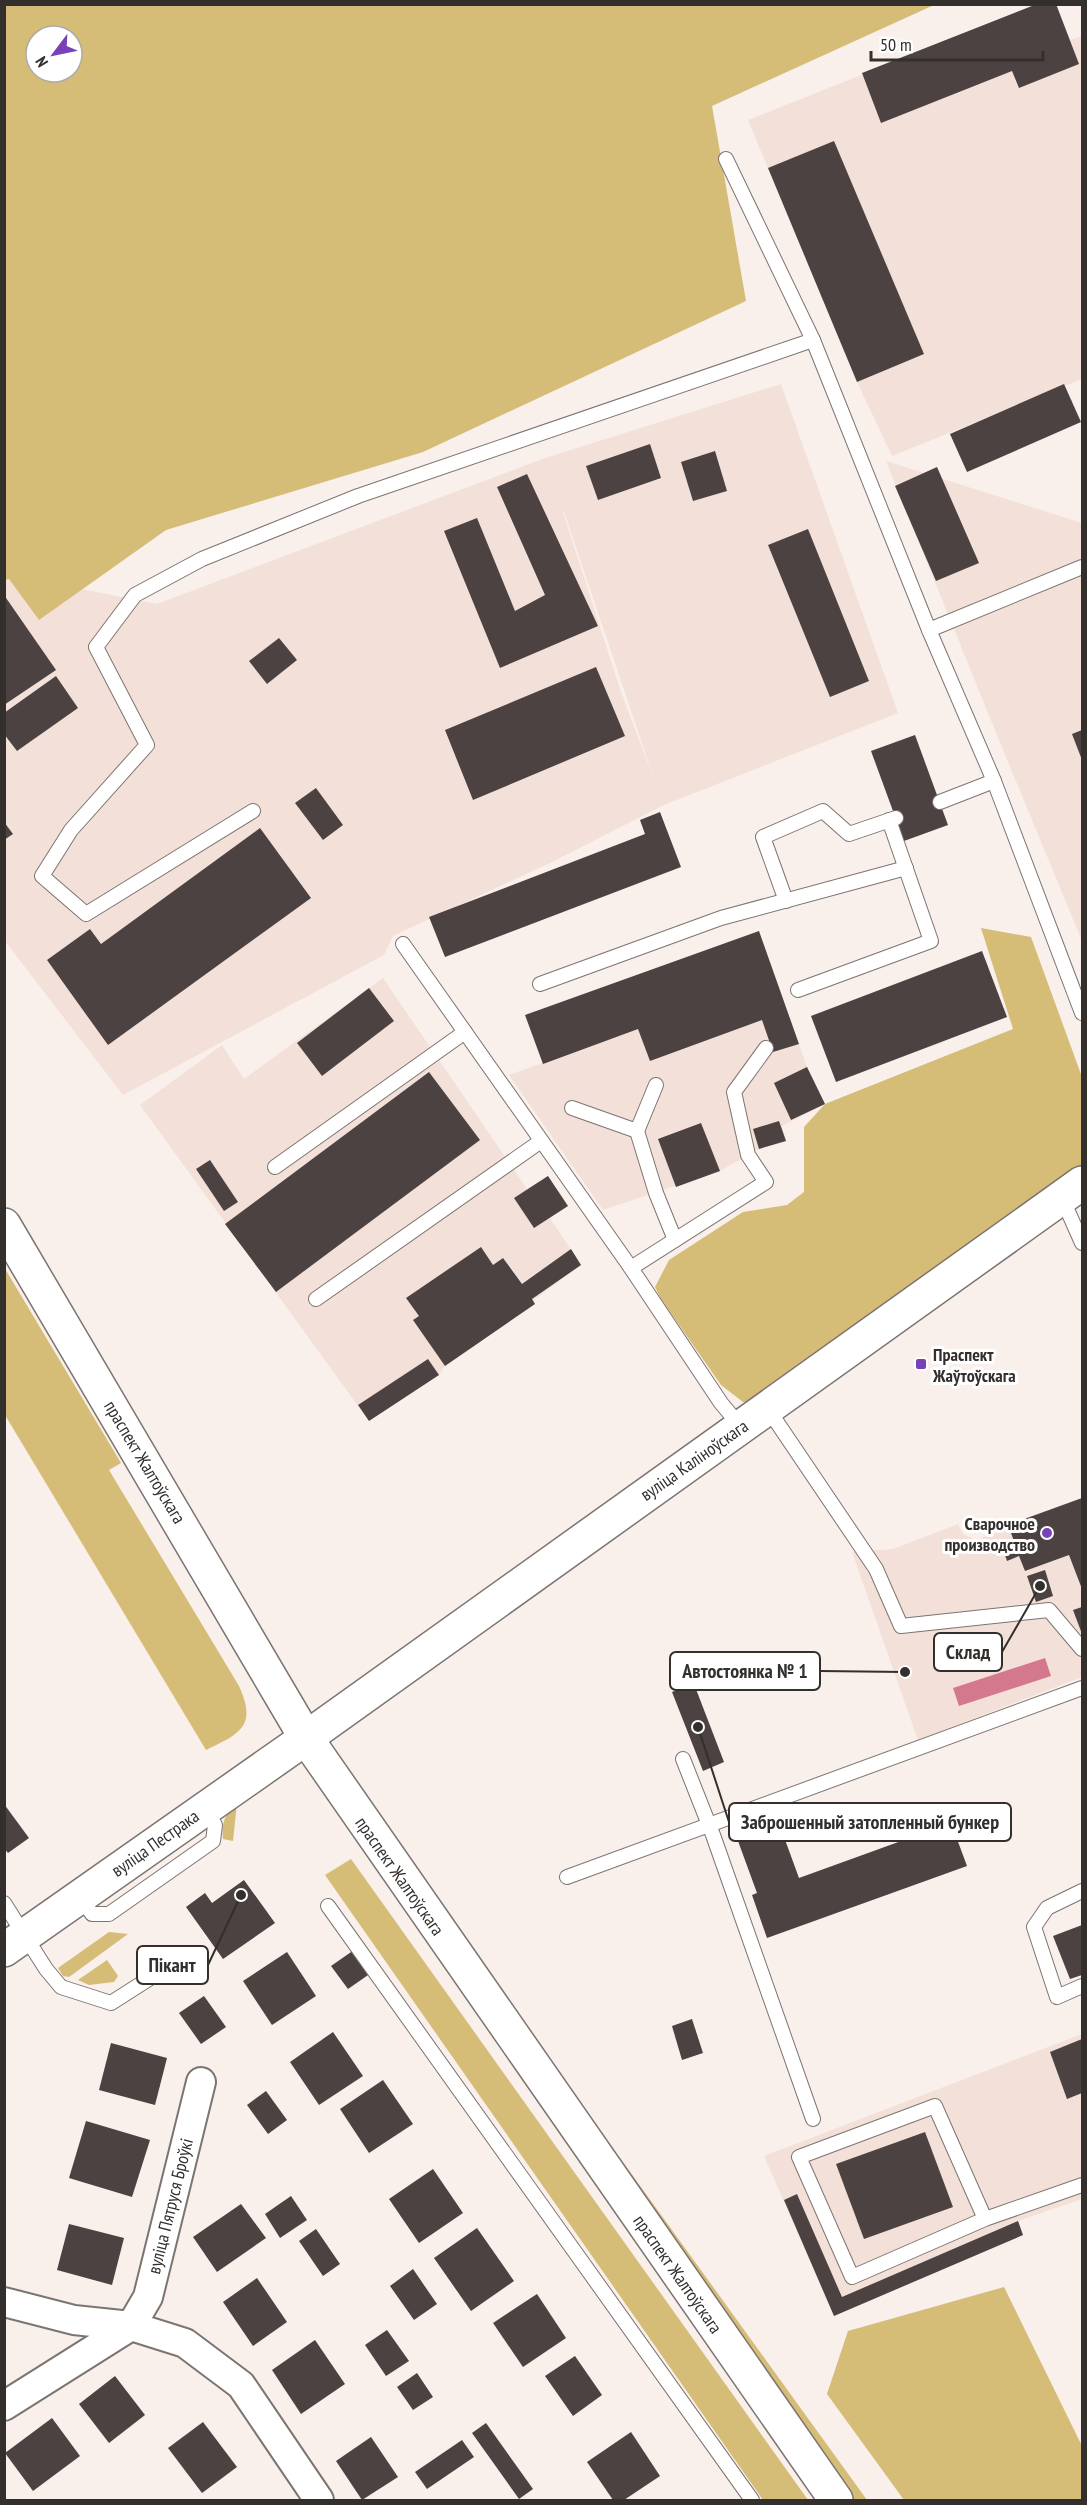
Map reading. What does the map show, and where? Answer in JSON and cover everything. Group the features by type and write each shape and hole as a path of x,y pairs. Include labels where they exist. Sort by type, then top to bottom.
{"main road":[{"name":"вуліца Каліноўскага","path":"306,1738 1072,1190"},
{"name":"праспект Жалтоўскага","path":"4,1225 306,1738 836,2500"},
{"name":"вуліца Пестрака","path":"15,1942 203,1808 306,1738"}],"street":[{"name":"вуліца Пятруся Броўкі","path":"131,2326 147,2297 201,2082"},
{"path":"4,2302 74,2320 131,2326 185,2343 241,2385 319,2500"},
{"path":"4,2406 131,2326"}],"lane":[{"path":"726,159 813,340 929,630 994,781 1083,1013"},
{"path":"253,811 86,914 42,876 71,830 147,745 96,647 135,595 202,559 358,496 813,340"},
{"path":"929,630 1083,567"},
{"path":"940,802 994,781"},
{"path":"786,901 763,837 823,812 849,834 893,819 906,868 931,941 798,990"},
{"path":"540,984 721,918 906,868"},
{"path":"403,944 632,1268 721,1403 741,1426"},
{"path":"275,1167 465,1032"},
{"path":"632,1268 766,1182 748,1155 734,1092 766,1048"},
{"path":"656,1085 637,1131 656,1193 675,1240"},
{"path":"572,1107 637,1131"},
{"path":"316,1299 542,1141"},
{"path":"1072,1190 1083,1243"},
{"path":"768,1409 876,1569 901,1626 1049,1610 1083,1649"},
{"path":"567,1877 1083,1688"},
{"path":"683,1759 813,2119"},
{"path":"1083,1891 1047,1908 1034,1927 1057,1996 1083,1986"},
{"path":"4,1903 15,1942 46,1969 61,1987 111,2003 183,1957"},
{"path":"328,1906 752,2500"},
{"path":"985,2219 935,2106 799,2157 852,2277 985,2219 1083,2185"}],"shaded area":[{"path":"5,5 934,5 712,106 746,301 423,452 166,530 39,620 9,579 5,580"},
{"path":"1037,5 1056,5 1070,40 1082,36 1082,379 892,456 857,382 748,120"},
{"path":"781,384 898,713 664,805 550,863 393,936 384,955 123,1095 5,941 5,574 157,604 545,458","holes":["564,512 654,779 621,692"]},
{"path":"886,461 1082,523 1082,941 994,728"},
{"path":"981,928 1031,937 1082,1077 1082,1165 1069,1179 761,1400 743,1402 721,1385 655,1287 669,1260 743,1212 787,1205 804,1192 804,1127 825,1104 1013,1029"},
{"path":"383,978 527,1189 548,1176 568,1206 550,1218 581,1265 445,1366 439,1375 369,1421 140,1105 222,1045 244,1079"},
{"path":"776,979 807,1067 825,1104 782,1126 786,1141 759,1149 720,1171 603,1210 509,1075"},
{"path":"4,1267 121,1463 109,1470 239,1686 246,1710 246,1719 242,1727 237,1733 206,1750 5,1415"},
{"path":"1082,1498 1082,1677 918,1740 852,1552 893,1549 958,1524 963,1534 976,1540"},
{"path":"1045,1658 1051,1676 959,1706 953,1688"},
{"path":"237,1803 233,1841 223,1839 225,1819"},
{"path":"351,1859 808,2500 763,2500 325,1875"},
{"path":"109,1932 128,1934 69,1977 63,1976 58,1968"},
{"path":"107,1960 118,1976 114,1982 89,1985 78,1980"},
{"path":"1082,2034 1082,2199 1018,2221 1023,2235 834,2316 764,2156"},
{"path":"612,2147 867,2500 853,2500 604,2152"},
{"path":"1004,2287 1082,2446 1082,2500 904,2500 827,2394 848,2331"}],"building":[{"path":"1037,4 1056,4 1079,64 1019,88 1012,71 881,123 862,73"},
{"path":"834,141 924,354 857,382 768,168"},
{"path":"1064,384 1081,422 967,472 950,434"},
{"path":"650,444 661,478 598,500 586,466"},
{"path":"715,451 727,491 693,501 681,462"},
{"path":"937,467 979,563 936,581 895,486"},
{"path":"527,474 598,626 500,668 444,531 477,518 515,611 545,595 497,487"},
{"path":"808,529 869,681 830,697 768,545"},
{"path":"4,595 56,670 4,705"},
{"path":"279,638 297,660 267,684 249,661"},
{"path":"596,667 625,736 473,800 445,730"},
{"path":"56,676 78,708 17,751 4,734 4,713"},
{"path":"1082,730 1082,760 1072,734"},
{"path":"915,735 948,825 904,841 871,751"},
{"path":"316,788 343,825 323,840 295,803"},
{"path":"660,812 681,867 445,957 429,917 645,834 640,820"},
{"path":"4,822 13,834 4,840"},
{"path":"260,828 311,898 108,1045 47,960 90,929 101,944"},
{"path":"759,931 799,1044 773,1052 762,1020 650,1061 638,1029 543,1064 525,1015"},
{"path":"982,951 1007,1017 836,1082 811,1016"},
{"path":"369,988 394,1021 322,1076 297,1043"},
{"path":"807,1067 825,1104 791,1120 774,1083"},
{"path":"429,1072 480,1140 276,1292 225,1224"},
{"path":"779,1121 786,1141 759,1149 753,1129"},
{"path":"701,1123 720,1171 676,1187 658,1139"},
{"path":"210,1160 238,1202 224,1211 196,1169"},
{"path":"548,1176 568,1206 534,1228 514,1198"},
{"path":"481,1247 493,1265 503,1258 522,1284 571,1249 581,1265 532,1299 535,1304 445,1366 413,1320 419,1316 406,1298"},
{"path":"428,1359 439,1375 369,1421 358,1405"},
{"name":"Сварочное производство","path":"1082,1498 1082,1589 1069,1555 1025,1571 1019,1556 1007,1561 1002,1546 1014,1541 1008,1525"},
{"path":"1045,1570 1053,1596 1036,1602 1027,1576"},
{"path":"1082,1607 1082,1634 1073,1610"},
{"path":"694,1684 724,1762 703,1771 672,1692"},
{"path":"4,1804 29,1838 8,1853 4,1848"},
{"path":"947,1812 967,1866 767,1938 752,1895 757,1893 738,1841 780,1826 799,1878 926,1832 922,1821"},
{"path":"244,1880 275,1923 223,1959 186,1907 205,1893 212,1903"},
{"path":"1082,1925 1082,1975 1070,1979 1053,1936"},
{"path":"354,1950 371,1973 348,1989 331,1966"},
{"path":"287,1952 316,1996 272,2025 243,1981"},
{"path":"204,1996 226,2027 201,2044 179,2013"},
{"path":"692,2019 703,2053 682,2060 672,2026"},
{"path":"333,2032 363,2076 319,2105 290,2062"},
{"path":"1082,2039 1082,2093 1067,2099 1050,2052"},
{"path":"111,2043 167,2058 155,2105 99,2090"},
{"path":"383,2080 413,2124 369,2153 340,2109"},
{"path":"266,2091 287,2120 268,2134 247,2105"},
{"path":"86,2121 150,2140 132,2197 69,2178"},
{"path":"925,2132 953,2207 864,2239 836,2164"},
{"path":"433,2169 463,2213 419,2243 389,2199"},
{"path":"797,2194 842,2297 1018,2221 1023,2235 834,2316 784,2200"},
{"path":"291,2196 307,2220 280,2238 265,2214"},
{"path":"241,2204 266,2238 217,2272 193,2237"},
{"path":"69,2224 124,2238 112,2285 57,2270"},
{"path":"477,2228 514,2281 471,2311 434,2258"},
{"path":"316,2229 340,2264 323,2276 299,2241"},
{"path":"413,2269 437,2304 414,2320 390,2286"},
{"path":"257,2278 287,2322 253,2346 223,2302"},
{"path":"537,2294 566,2338 523,2367 493,2323"},
{"path":"387,2330 409,2361 386,2376 365,2345"},
{"path":"315,2340 345,2384 301,2414 272,2370"},
{"path":"575,2356 602,2395 573,2416 545,2376"},
{"path":"417,2373 433,2397 413,2410 397,2387"},
{"path":"115,2376 145,2415 109,2443 79,2404"},
{"path":"52,2418 80,2456 33,2491 5,2453"},
{"path":"203,2422 237,2467 202,2493 168,2448"},
{"path":"486,2423 533,2489 519,2499 472,2433"},
{"path":"631,2432 660,2476 624,2500 613,2500 587,2462"},
{"path":"371,2437 398,2477 362,2500 336,2461"},
{"path":"462,2440 474,2457 427,2489 415,2472"}],"place":[{"name":"Праспект Жаўтоўскага","path":"921,1364"},
{"name":"Сварочное производство","path":"1047,1533"},
{"name":"Склад","path":"1040,1586"},
{"name":"Автостоянка № 1","path":"905,1672"},
{"name":"Заброшенный затопленный бункер","path":"698,1727"},
{"name":"Пікант","path":"241,1895"}]}
